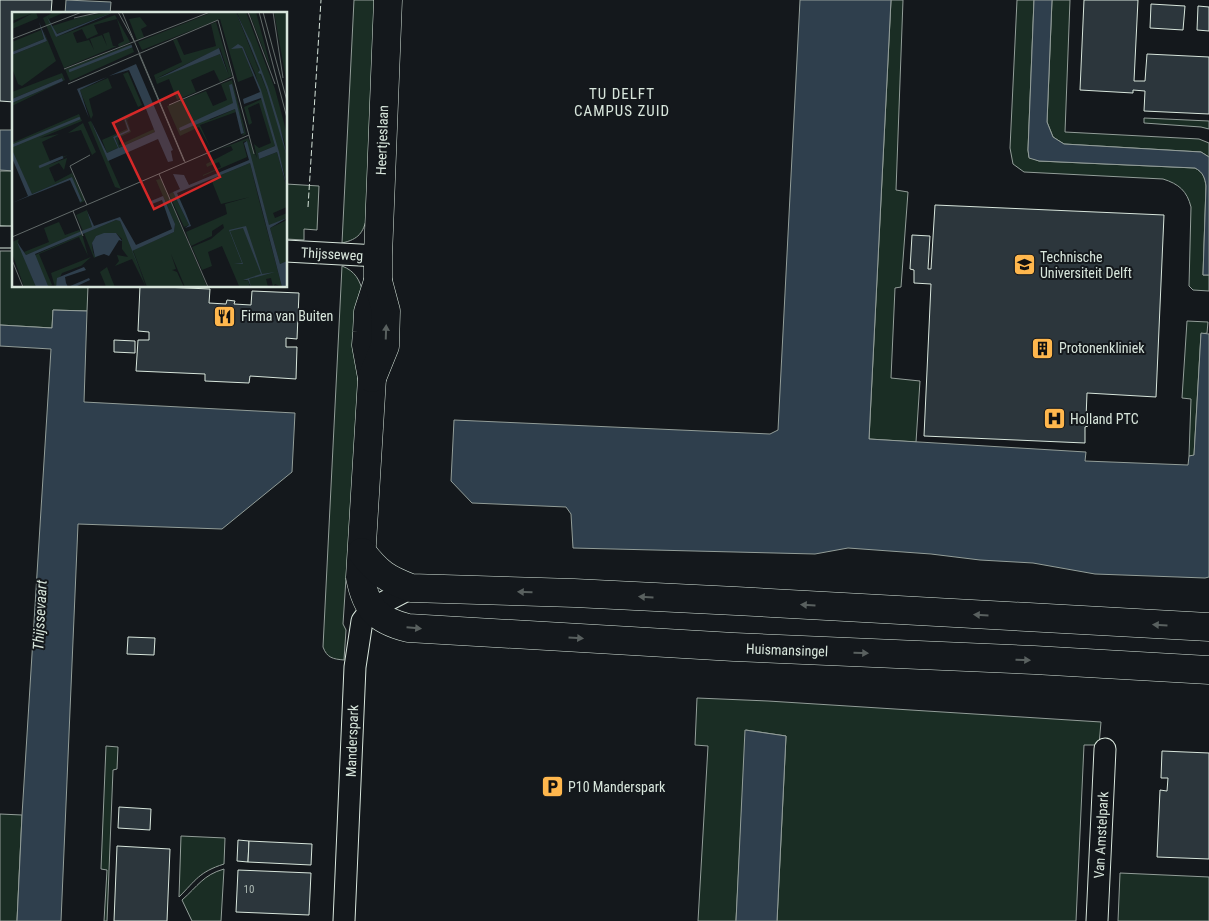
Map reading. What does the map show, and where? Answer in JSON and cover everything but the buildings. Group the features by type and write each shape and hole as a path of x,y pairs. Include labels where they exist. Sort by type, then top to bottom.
{"street":[{"name":"Heertjeslaan","path":"370,609 363,593 360,578 372,378 366,345 368,312 378,268 388,0"},
{"name":"Thijsseweg","path":"288,251 378,268"},
{"path":"362,552 374,568 391,580 411,588 574,593 1209,627"},
{"path":"370,609 411,588"},
{"name":"Huismansingel","path":"370,609 385,620 408,628 715,646 1209,670"},
{"name":"Manderspark","path":"344,921 355,667 362,621 370,609"},
{"name":"Van Amstelpark","path":"1097,921 1105,749"}],"green space":[{"path":"354,0 377,0 367,217 359,235 353,240 342,243"},
{"path":"891,0 903,0 896,190 908,192 901,287 895,288 891,378 920,381 916,442 869,439"},
{"path":"1017,0 1034,0 1029,157 1039,161 1195,168 1200,171 1206,186 1203,275 1209,275 1209,291 1193,290 1189,286 1191,207 1185,192 1174,183 1163,179 1024,172 1013,164 1010,148"},
{"path":"1052,0 1070,0 1065,132 1199,139 1209,143 1209,157 1201,152 1064,144 1053,137 1047,122"},
{"path":"1144,118 1209,121 1209,129 1144,123"},
{"path":"0,171 12,171 12,227 0,226"},
{"path":"288,184 319,186 317,230 304,229 304,240 288,239"},
{"path":"0,251 12,251 12,288 88,288 87,311 53,310 52,328 0,325"},
{"path":"342,266 356,276 363,293 350,577 346,578 343,624 346,630 344,660 326,654 323,647"},
{"path":"1187,321 1208,322 1207,333 1201,334 1194,456 1189,456 1191,399 1182,398"},
{"path":"697,698 1101,722 1099,745 1084,745 1076,921 777,921 786,736 746,730 736,921 698,921 708,746 695,745"},
{"path":"106,746 118,747 117,769 113,770 107,921 104,921 107,870 101,869"},
{"path":"0,814 22,815 17,921 0,921"},
{"path":"181,836 225,838 224,864 203,873 179,897"},
{"path":"224,869 221,921 192,921 182,900 201,881 211,874"},
{"path":"1120,873 1209,877 1209,921 1118,921"}],"water":[{"path":"66,0 111,2 110,12 65,12"},
{"path":"800,0 891,0 869,439 1086,452 1085,461 1188,465 1189,456 1194,455 1201,333 1209,334 1209,577 1095,574 1033,563 848,548 815,554 573,548 571,514 566,507 472,503 451,481 454,420 770,434 778,430"},
{"path":"1034,0 1052,0 1047,122 1053,137 1064,144 1201,152 1209,157 1209,275 1203,275 1206,186 1200,171 1195,168 1039,161 1029,158"},
{"path":"0,130 12,130 12,171 0,170"},
{"name":"Thijssevaart","path":"53,310 87,311 84,402 295,413 292,472 222,529 78,524 61,921 17,921 51,349 0,346 0,325 52,328"},
{"path":"745,730 786,736 777,921 736,921"}],"fence":[{"path":"308,207 321,0"}],"place":[{"name":"Technische Universiteit Delft","path":"1024,265"},
{"name":"Firma van Buiten","path":"225,316"},
{"name":"Protonenkliniek","path":"1043,348"},
{"name":"Holland PTC","path":"1054,419"},
{"name":"P10 Manderspark","path":"552,787"}],"district":[{"name":"TU DELFT CAMPUS ZUID","path":"622,102"}]}
